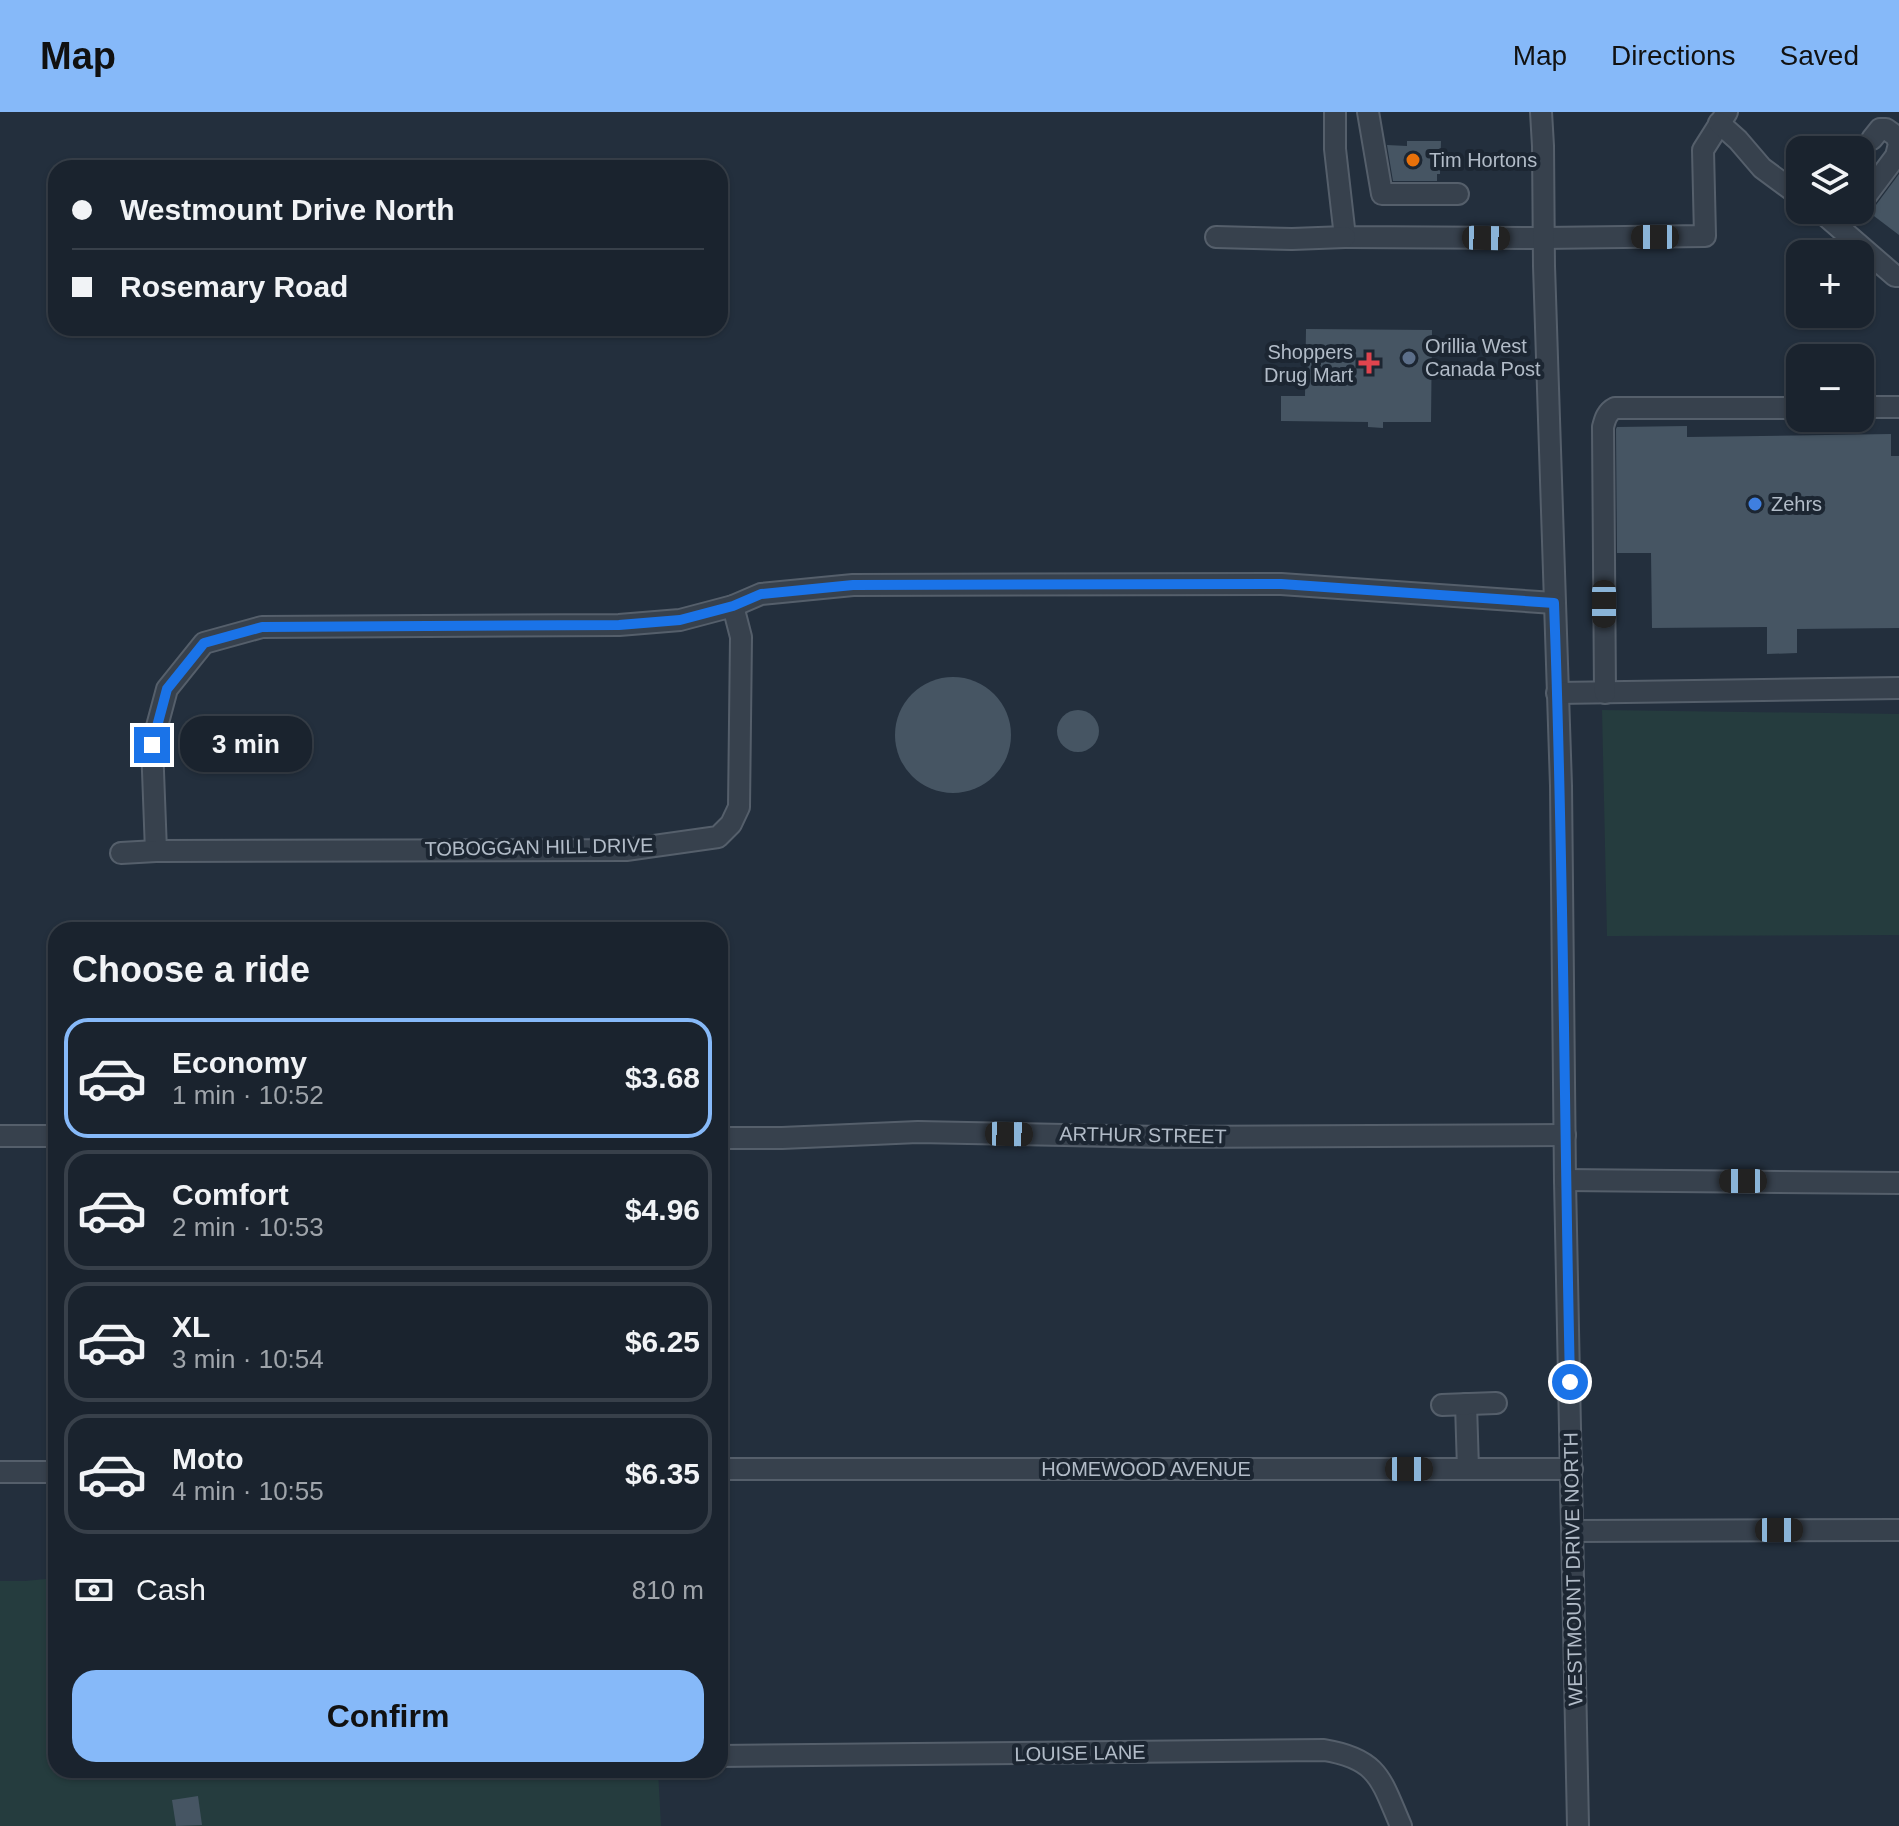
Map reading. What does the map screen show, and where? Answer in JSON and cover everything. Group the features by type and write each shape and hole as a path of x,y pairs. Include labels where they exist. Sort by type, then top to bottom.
{"street":[{"path":"1335,112 1335,149 1345,237"},
{"path":"1368,112 1382,194 1458,194"},
{"name":"WESTMOUNT DRIVE NORTH","path":"1541,112 1561,786 1565,1180 1578,1826"},
{"path":"1216,237 1705,236 1703,150 1723,118 1762,168 1786,186"},
{"path":"1874,136 1880,129 1886,129 1896,136 1898,149 1874,185"},
{"path":"1836,224 1895,276 1899,276"},
{"path":"1842,229 1846,224"},
{"path":"1874,407 1899,407"},
{"path":"1605,693 1603,427 1610,410 1786,408"},
{"path":"156,851 152,745 167,689 204,643 262,627 619,625 680,620 733,606 761,594 853,585 1281,584 1554,603"},
{"name":"TOBOGGAN HILL DRIVE","path":"121,853 626,850 718,837 731,824 739,807 741,637 733,606"},
{"path":"1557,693 1899,688"},
{"name":"ARTHUR STREET","path":"728,1138 918,1132 1161,1137 1565,1135"},
{"path":"0,1136 48,1136"},
{"path":"1565,1180 1899,1183"},
{"path":"1442,1405 1496,1403"},
{"path":"1466,1404 1468,1469"},
{"name":"HOMEWOOD AVENUE","path":"728,1469 1572,1469"},
{"path":"0,1472 48,1472"},
{"path":"1573,1531 1899,1530"},
{"name":"LOUISE LANE","path":"728,1756 1324,1750 1347,1754 1366,1764 1380,1777 1401,1826"}],"green space":[{"path":"1602,710 1899,714 1899,935 1607,936"},
{"path":"48,1579 48,1778 658,1778 661,1826 0,1826 0,1581"}],"building":[{"name":"Tim Hortons","path":"1407,141 1441,141 1437,181 1393,181 1387,145 1407,146"},
{"path":"1899,174 1899,235 1874,216 1874,208"},
{"name":"Shoppers Drug Mart","path":"1306,329 1432,330 1431,422 1383,422 1383,428 1368,427 1368,422 1281,421 1281,396 1305,396"},
{"name":"Zehrs","path":"1687,426 1687,437 1891,434 1891,456 1899,456 1899,628 1797,629 1797,653 1767,654 1767,627 1652,628 1651,553 1617,553 1616,429"},
{"path":"953,677 975,682 994,694 1006,713 1011,735 1006,757 994,776 975,788 953,793 931,788 912,776 900,757 895,735 900,713 912,694 931,682"},
{"path":"1078,710 1093,716 1099,731 1093,746 1078,752 1063,746 1057,731 1063,716"},
{"path":"198,1796 202,1825 176,1826 172,1800"}],"place":[{"name":"Tim Hortons","path":"1413,160"},
{"name":"Orillia West Canada Post","path":"1409,358"},
{"name":"Shoppers Drug Mart","path":"1369,363"},
{"name":"Zehrs","path":"1755,504"}],"route":[{"path":"152,745 167,689 204,643 262,627 619,625 680,620 733,606 761,594 853,585 1281,584 1554,603 1561,786 1570,1382"}]}
